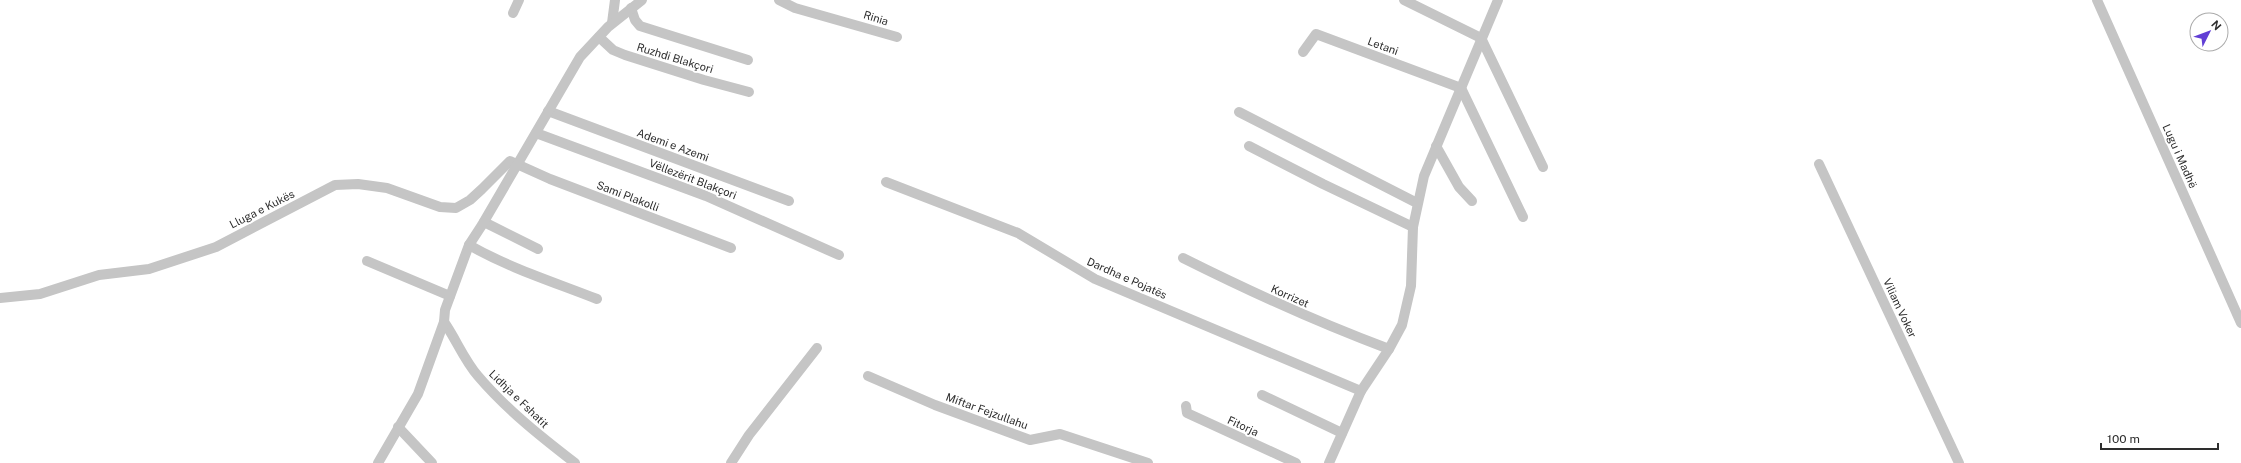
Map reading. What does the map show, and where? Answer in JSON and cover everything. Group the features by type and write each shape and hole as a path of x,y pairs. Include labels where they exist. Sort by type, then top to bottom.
{"street":[{"path":"513,13 519,0"},
{"path":"612,23 615,0"},
{"path":"378,463 418,394 444,322 450,296 469,244 518,165 580,57 612,23 642,0"},
{"name":"Rinia","path":"779,0 795,8 897,37"},
{"path":"1404,0 1481,38 1543,167"},
{"path":"1329,463 1361,391 1389,350 1402,326 1411,286 1412,226 1424,176 1498,0"},
{"name":"Lugu i Madhë","path":"2097,0 2241,323"},
{"path":"631,8 635,20 640,26 748,60"},
{"name":"Letani","path":"1304,52 1316,34 1461,88"},
{"name":"Ruzhdi Blakçori","path":"599,37 613,50 625,56 749,92"},
{"path":"1461,88 1523,217"},
{"name":"Ademi e Azemi","path":"548,111 789,201"},
{"path":"1239,112 1417,202"},
{"name":"Vëllezërit Blakçori","path":"536,133 706,196 839,255"},
{"path":"1249,146 1323,184 1412,226"},
{"path":"1436,146 1458,186 1472,201"},
{"name":"Lluga e Kukës","path":"0,298 40,294 99,275 150,269 209,249 335,185 358,184 387,188 440,207 456,208 470,200 510,161 518,165"},
{"name":"Viliam Voker","path":"1819,164 1958,463"},
{"name":"Sami Plakolli","path":"518,165 550,179 731,248"},
{"name":"Dardha e Pojatës","path":"886,182 1018,234 1095,280 1361,391"},
{"path":"484,222 538,249"},
{"path":"469,244 488,255 522,270 597,299"},
{"name":"Korrizet","path":"1183,258 1268,300 1334,329 1389,350"},
{"path":"367,261 450,296"},
{"name":"Lidhja e Fshatit","path":"444,322 477,374 502,402 539,436 575,463"},
{"path":"731,463 749,435 818,348"},
{"name":"Miftar Fejzullahu","path":"868,376 935,405 1030,440 1060,434 1148,463"},
{"path":"1262,395 1342,433"},
{"name":"Fitorja","path":"1186,406 1187,413 1296,463"},
{"path":"398,427 432,463"}]}
